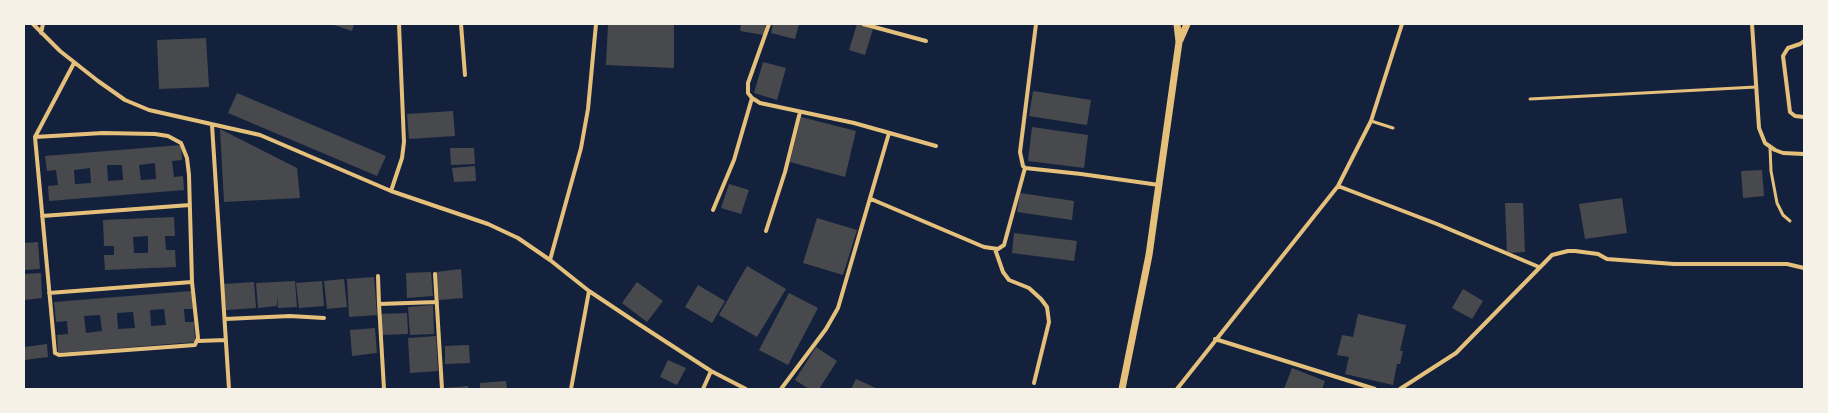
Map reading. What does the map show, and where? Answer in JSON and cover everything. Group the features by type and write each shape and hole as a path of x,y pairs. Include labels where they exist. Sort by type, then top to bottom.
{"street":[{"path":"33,24 74,63 125,100 149,110 260,135 391,191 488,224 518,238 550,260 589,291 711,371 746,389"},
{"path":"41,33 43,24"},
{"path":"391,191 402,158 404,142 399,24"},
{"path":"461,24 465,75"},
{"path":"550,260 581,148 588,109 596,24"},
{"path":"769,24 748,83 748,93 752,98 760,103 854,123 936,146"},
{"path":"863,24 926,41"},
{"path":"871,199 984,247 995,249 1001,248 1004,245 1025,168 1023,166 1020,152 1036,24"},
{"path":"1122,389 1149,255 1179,42 1177,24"},
{"path":"1179,42 1187,24"},
{"path":"1177,389 1215,339 1296,241 1338,186 1371,121 1402,24"},
{"path":"1752,24 1759,128 1765,143 1770,147 1783,153 1804,154"},
{"path":"1804,41 1788,48 1783,56 1790,112 1794,116 1804,117"},
{"path":"35,137 103,133 155,134 168,136 181,143 187,158 192,282 198,341 196,345 56,355 54,351 35,137 74,63"},
{"path":"712,210 734,160 752,98"},
{"path":"766,231 785,172 800,112"},
{"path":"212,124 229,389"},
{"path":"781,389 826,329 838,308 889,134"},
{"path":"1025,168 1159,185"},
{"path":"1338,186 1437,224 1539,267"},
{"path":"42,216 190,205"},
{"path":"995,249 1003,272 1009,280 1029,288 1048,307 1049,322 1034,383"},
{"path":"1400,389 1456,353 1552,255 1568,251 1598,254 1607,259 1674,264 1787,264 1804,268"},
{"path":"435,274 442,389"},
{"path":"378,276 384,389"},
{"path":"49,293 192,282"},
{"path":"571,389 589,291"},
{"path":"379,304 436,302"},
{"path":"225,319 290,316 324,318"},
{"path":"1215,339 1375,389"},
{"path":"198,341 226,340"},
{"path":"703,389 711,371"},
{"path":"1359,389 1362,384"}],"lane":[{"path":"1530,99 1756,87"},
{"path":"1371,121 1393,128"},
{"path":"1770,147 1771,171 1777,204 1783,215 1790,221"}],"building":[{"path":"331,24 354,24 352,31"},
{"path":"608,24 674,24 674,68 606,65"},
{"path":"741,24 766,24 764,35 740,31"},
{"path":"773,24 799,24 795,39 771,33"},
{"path":"857,24 873,29 865,55 849,50"},
{"path":"206,38 209,87 159,89 157,40"},
{"path":"763,62 786,68 777,100 754,93"},
{"path":"1033,91 1091,100 1087,125 1029,116"},
{"path":"237,93 386,156 377,176 228,113"},
{"path":"453,111 455,136 409,139 407,114"},
{"path":"801,117 856,131 845,177 790,162"},
{"path":"1032,127 1088,135 1084,168 1028,161"},
{"path":"220,129 297,168 300,198 224,202"},
{"path":"181,145 182,160 172,161 174,177 183,176 184,190 49,201 48,186 58,185 56,170 47,171 45,156","holes":["155,163 156,179 141,180 139,165","107,165 122,165 123,180 108,181","90,168 91,183 75,184 74,170"]},
{"path":"450,148 474,148 475,164 451,165"},
{"path":"475,166 476,181 454,182 452,168"},
{"path":"1762,170 1764,196 1743,198 1741,171"},
{"path":"729,184 749,190 741,214 721,208"},
{"path":"1020,193 1074,201 1072,220 1017,212"},
{"path":"1622,198 1627,233 1585,239 1579,204"},
{"path":"1505,203 1523,203 1525,252 1507,253"},
{"path":"174,217 175,236 165,236 166,250 175,250 176,267 105,270 104,255 114,255 114,246 104,246 103,220","holes":["148,236 148,253 134,253 133,237"]},
{"path":"817,218 857,230 843,275 803,263"},
{"path":"1014,233 1077,241 1074,261 1012,253"},
{"path":"38,242 40,269 24,270 24,243"},
{"path":"747,266 786,289 757,337 719,315"},
{"path":"461,269 463,298 439,300 436,272"},
{"path":"431,272 433,296 407,298 406,273"},
{"path":"41,273 42,298 24,300 24,274"},
{"path":"374,277 377,315 349,317 347,279"},
{"path":"344,279 347,307 327,309 324,281"},
{"path":"295,281 297,307 278,308 277,295 277,306 258,308 256,283"},
{"path":"322,281 324,306 299,308 296,283"},
{"path":"254,282 256,308 226,310 224,284"},
{"path":"637,282 663,301 647,322 622,303"},
{"path":"698,285 725,301 712,323 685,307"},
{"path":"1463,289 1483,301 1472,319 1452,308"},
{"path":"191,291 193,309 184,309 185,322 194,322 195,342 58,353 57,335 68,334 67,321 56,322 54,302","holes":["164,309 166,325 151,326 150,310","133,312 135,328 118,329 117,313","100,315 102,331 86,333 84,316"]},
{"path":"789,293 818,308 788,365 759,350"},
{"path":"433,305 434,334 410,335 408,307"},
{"path":"407,313 408,334 381,335 380,314"},
{"path":"1358,314 1406,325 1400,351 1403,351 1400,364 1397,364 1393,385 1345,374 1349,357 1337,355 1342,335 1353,337"},
{"path":"375,328 377,353 352,356 350,330"},
{"path":"436,336 438,371 410,373 408,338"},
{"path":"47,344 48,357 24,360 24,347"},
{"path":"469,345 470,363 445,364 445,346"},
{"path":"816,347 837,361 819,389 809,389 795,380"},
{"path":"668,360 686,368 677,385 660,377"},
{"path":"1292,368 1325,381 1322,389 1284,389"},
{"path":"856,379 878,389 851,389"},
{"path":"506,381 507,389 480,389 480,383"},
{"path":"468,386 469,389 445,389 445,388"}]}
